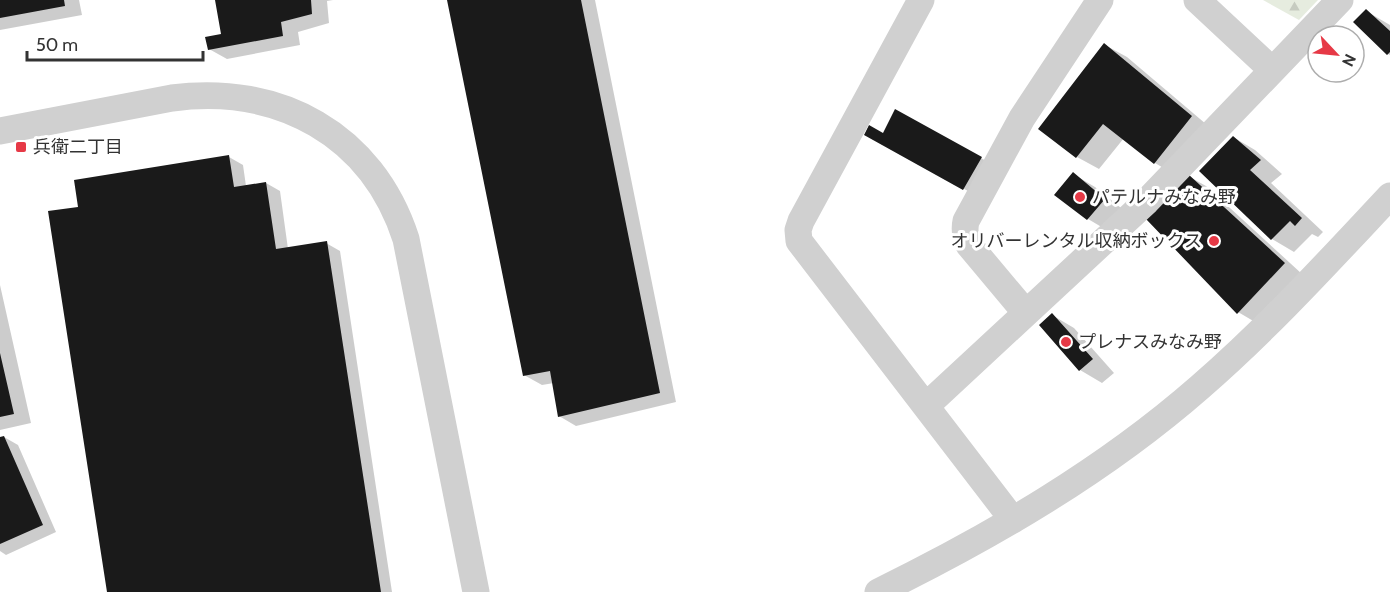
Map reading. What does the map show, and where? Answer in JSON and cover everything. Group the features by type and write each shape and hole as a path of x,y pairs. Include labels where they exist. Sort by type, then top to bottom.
{"street":[{"path":"921,0 801,221 798,230 800,242 1013,520"},
{"path":"1026,313 969,245 964,229 966,220 1022,118 1100,0"},
{"path":"1197,0 1272,70"},
{"path":"926,406 1147,201 1340,0"},
{"path":"0,131 172,98 201,95 230,96 255,100 297,115 330,132 353,150 373,171 387,193 406,239 476,592"},
{"path":"878,592 1013,520 1068,487 1138,437 1199,388 1262,331 1390,196"}],"green space":[{"path":"1263,0 1318,0 1299,20"}],"building":[{"path":"0,0 64,0 65,6 0,18"},
{"path":"215,0 311,0 312,14 281,22 283,36 208,50 205,37 221,34"},
{"path":"447,0 581,0 660,393 558,417 550,371 523,376"},
{"path":"1366,9 1390,31 1390,52 1387,55 1366,35 1366,24 1353,22"},
{"path":"1104,43 1192,116 1154,164 1103,124 1076,158 1038,129"},
{"path":"895,109 982,157 963,190 864,135 869,125 883,133"},
{"path":"1233,136 1261,160 1250,170 1302,218 1295,226 1290,221 1271,240 1199,171"},
{"path":"229,155 234,187 266,182 276,249 327,241 381,592 107,592 48,211 78,207 74,180"},
{"name":"パテルナみなみ野","path":"1073,172 1105,199 1087,220 1054,195"},
{"name":"オリバーレンタル収納ボックス","path":"1188,174 1285,263 1237,314 1146,219"},
{"name":"プレナスみなみ野","path":"1052,313 1093,359 1079,371 1039,325"},
{"path":"0,353 14,414 0,417"},
{"path":"4,436 43,525 0,544 0,437"}],"place":[{"name":"兵衛二丁目","path":"21,147"},
{"name":"パテルナみなみ野","path":"1080,197"},
{"name":"オリバーレンタル収納ボックス","path":"1214,241"},
{"name":"プレナスみなみ野","path":"1066,342"}]}
